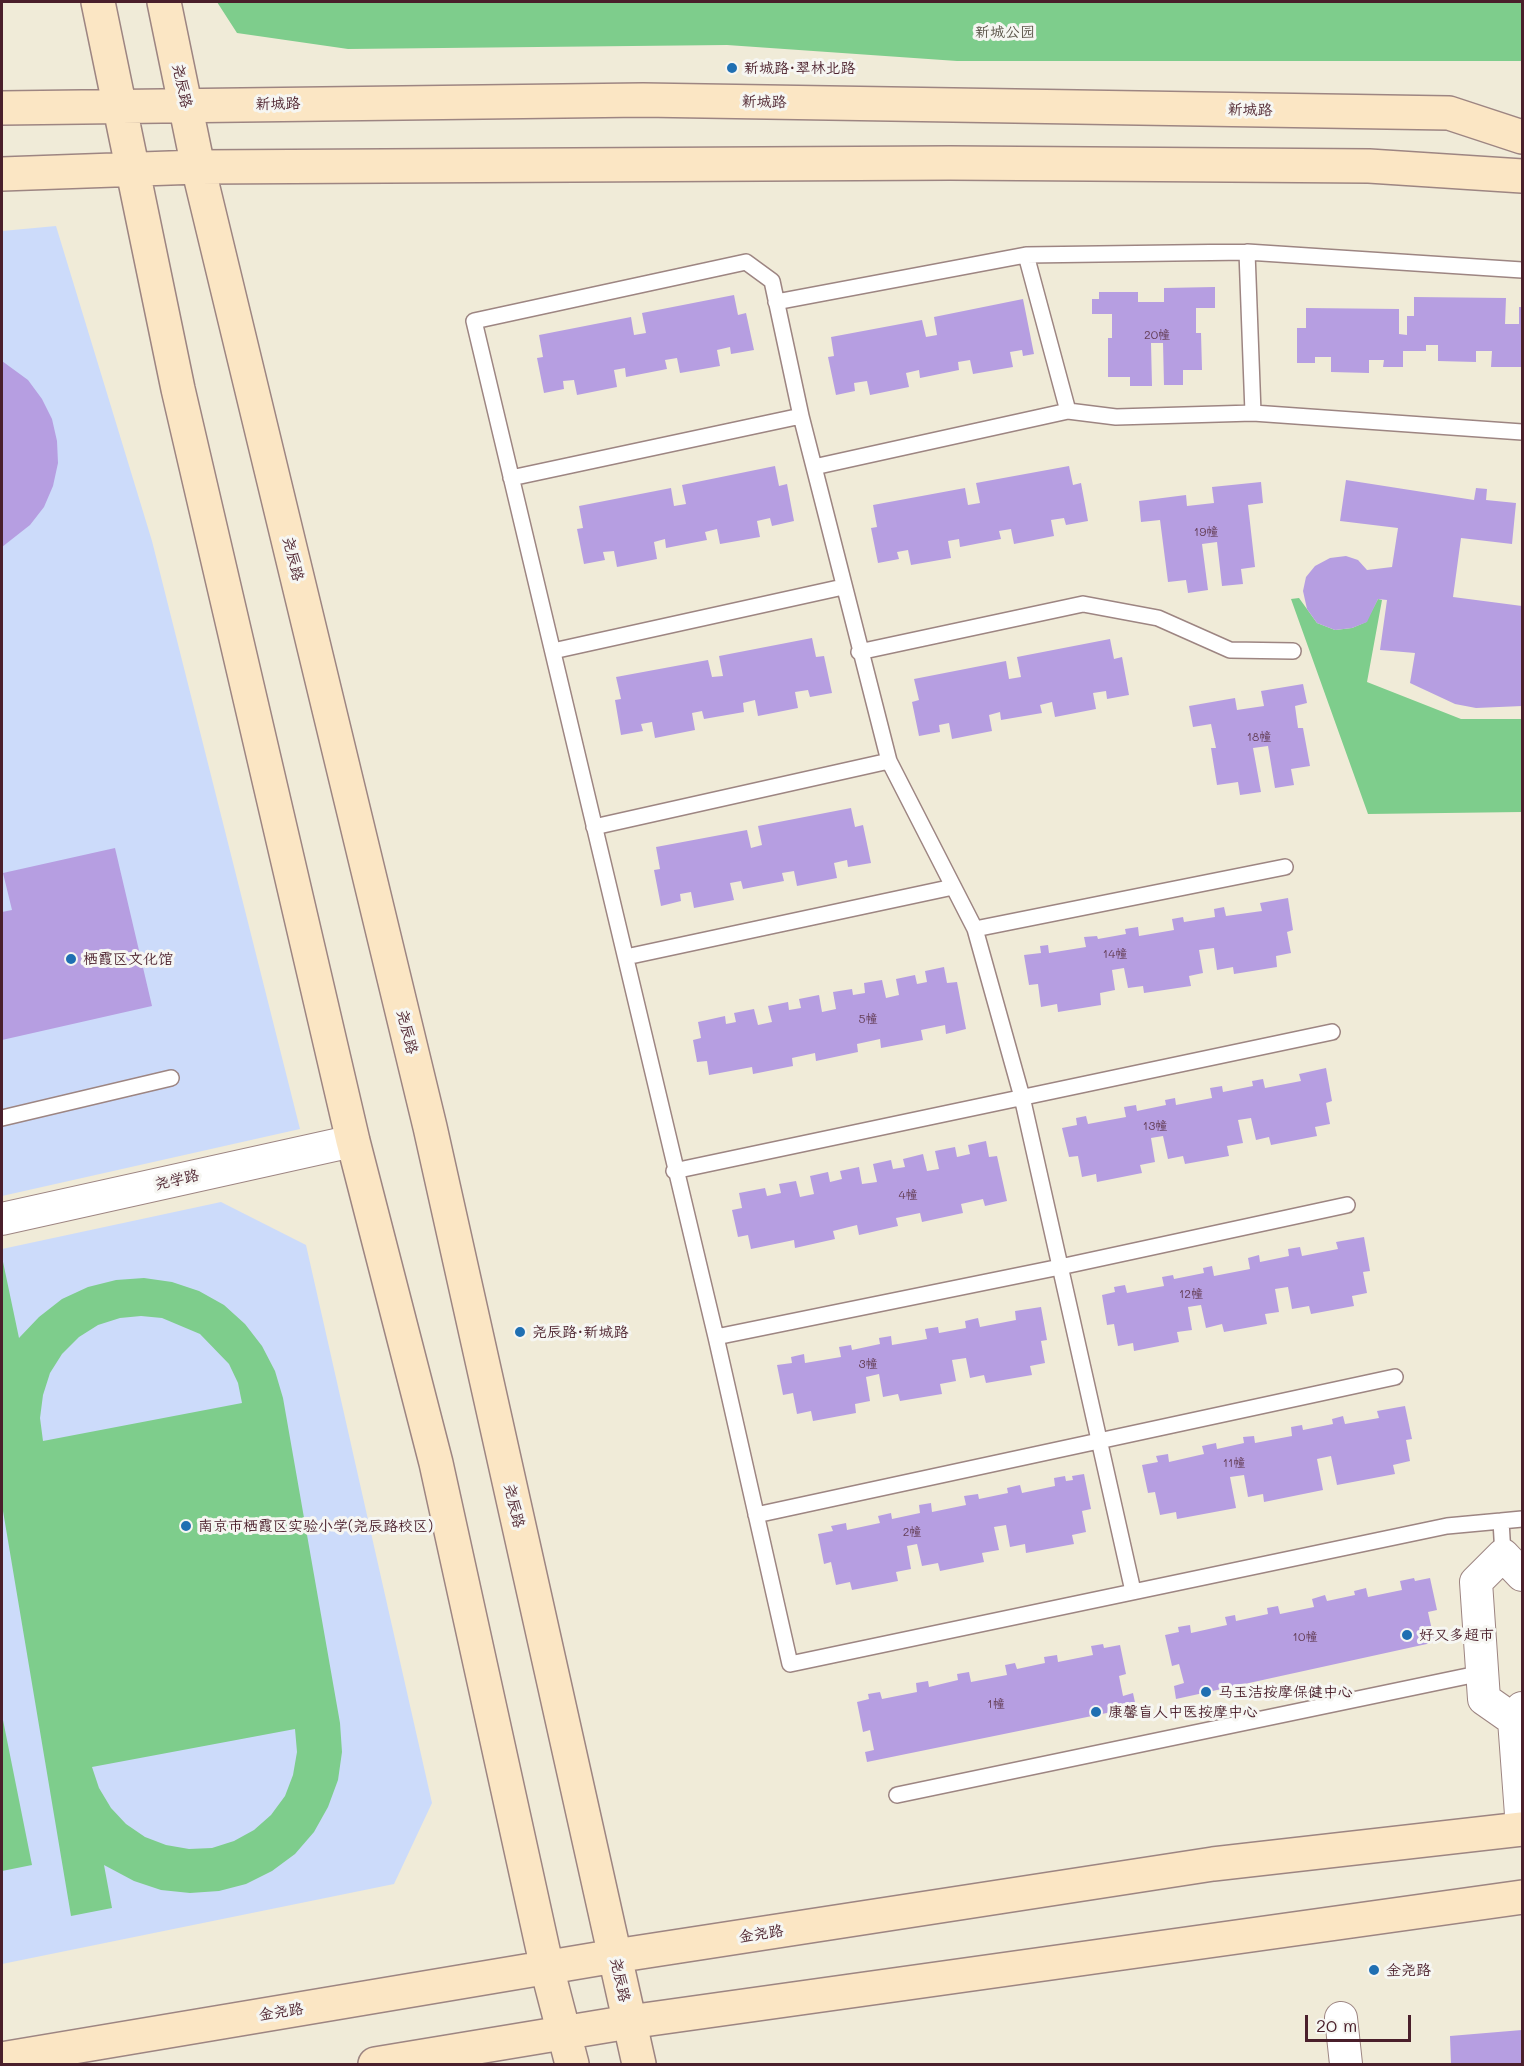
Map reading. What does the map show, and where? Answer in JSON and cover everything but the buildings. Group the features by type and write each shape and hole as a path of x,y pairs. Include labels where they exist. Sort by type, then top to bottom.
{"main road":[{"path":"98,2 178,388 353,1141 436,1463 547,1968 568,2049"},
{"name":"尧辰路","path":"164,2 198,167 430,1127 639,2064"},
{"name":"新城路","path":"2,108 643,100 1449,113 1522,137"},
{"path":"2,174 198,167 926,163 1369,166 1522,176"},
{"name":"金尧路","path":"2,2059 615,1956 1213,1864 1522,1829"},
{"path":"375,2064 568,2049 629,2022 1522,1897"}],"street":[{"name":"尧学路","path":"2,1219 353,1141"},
{"path":"1513,1565 1476,1582 1484,1699 1518,1714 1522,1829"},
{"path":"1341,2018 1346,2064"}],"lane":[{"path":"1247,252 1253,413"},
{"path":"776,302 1026,255 1247,252 1522,270"},
{"path":"1026,255 1068,411"},
{"path":"1133,1591 1022,1097 975,929 889,761 843,587 771,281 746,262 474,321 626,957 674,1171 716,1337 790,1664 1447,1526 1522,1519"},
{"path":"814,467 1068,411 1116,417 1253,413 1522,432"},
{"path":"511,478 801,416"},
{"path":"553,651 843,587"},
{"path":"859,652 1083,604 1158,618 1230,650 1293,651"},
{"path":"594,827 889,761"},
{"path":"975,929 1285,867"},
{"path":"626,957 953,887"},
{"path":"674,1171 1332,1032"},
{"path":"2,1118 171,1078"},
{"path":"716,1337 1060,1267 1347,1204"},
{"path":"756,1515 1395,1377"},
{"path":"1501,1521 1513,1565"},
{"path":"897,1795 1482,1673"}],"shaded area":[{"path":"56,226 152,541 300,1129 2,1196 2,231"},
{"name":"南京市栖霞区实验小学(尧辰路校区)","path":"221,1202 306,1245 432,1803 394,1884 2,1964 2,1249"}],"green space":[{"name":"新城公园","path":"217,2 1522,2 1522,61 957,61 727,45 348,49 237,33"},
{"path":"1299,598 1317,623 1335,630 1352,628 1366,622 1378,599 1382,600 1367,682 1461,719 1522,719 1522,812 1368,814 1291,599"},
{"path":"2,1257 19,1338 39,1317 62,1299 88,1287 116,1280 144,1278 172,1282 199,1291 224,1305 245,1324 262,1346 275,1371 283,1398 340,1723 342,1752 338,1780 328,1807 314,1832 295,1854 272,1871 246,1884 219,1891 190,1893 161,1890 134,1881 104,1865 112,1908 71,1916 2,1505","holes":["141,1316 162,1318 200,1334 229,1364 238,1383 242,1403 43,1441 40,1418 43,1395 50,1373 62,1354 79,1337 98,1325 120,1318","295,1729 297,1752 293,1775 285,1796 271,1815 254,1830 234,1841 212,1848 189,1849 166,1845 145,1837 126,1824 111,1808 99,1788 92,1767"]},
{"path":"2,1715 32,1865 2,1871"}],"place":[{"name":"新城路·翠林北路","path":"732,68"},
{"name":"栖霞区文化馆","path":"71,959"},
{"name":"尧辰路·新城路","path":"520,1332"},
{"name":"南京市栖霞区实验小学(尧辰路校区)","path":"186,1526"},
{"name":"好又多超市","path":"1407,1635"},
{"name":"马玉洁按摩保健中心","path":"1206,1692"},
{"name":"康馨盲人中医按摩中心","path":"1096,1712"},
{"name":"金尧路","path":"1374,1970"}]}
